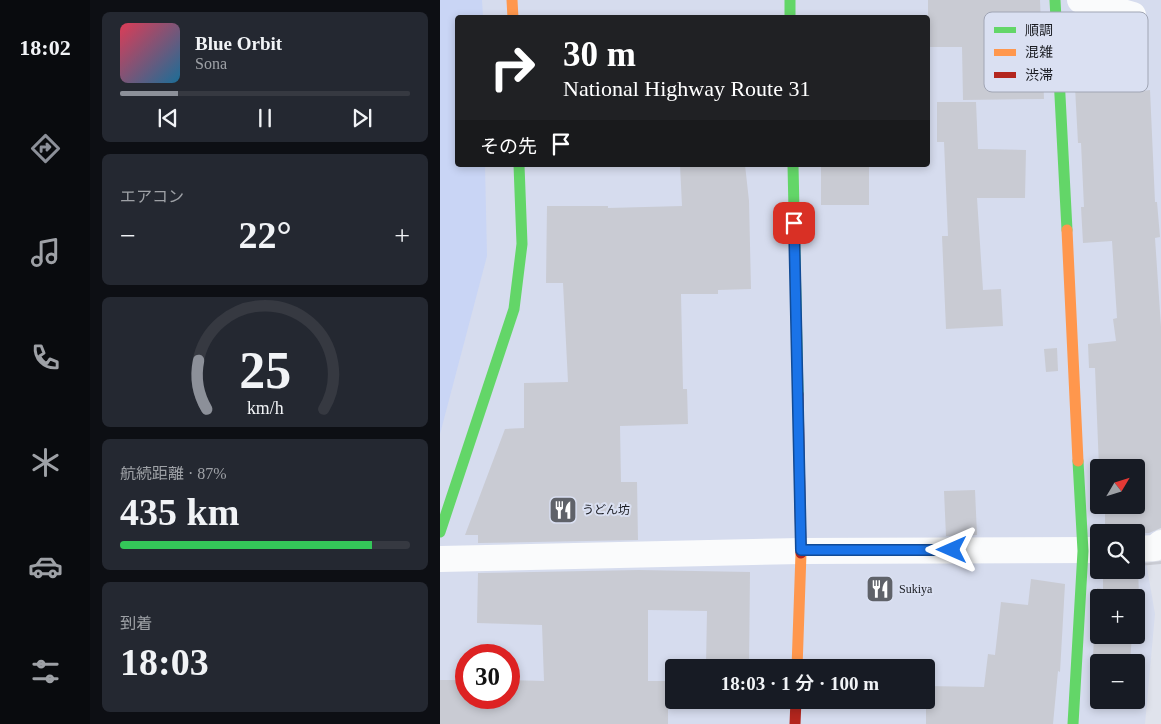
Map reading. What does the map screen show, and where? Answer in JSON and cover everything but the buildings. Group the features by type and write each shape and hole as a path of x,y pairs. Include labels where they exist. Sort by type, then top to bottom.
{"main road":[{"path":"512,0 513,15"},
{"path":"790,0 790,15"},
{"path":"1061,92 1090,535"},
{"path":"440,532 514,309 522,244 519,167"},
{"path":"793,167 801,550 797,659"},
{"path":"1073,724 1090,560"},
{"path":"795,724 796,709"}],"street":[{"path":"1080,0 1122,12"},
{"path":"1145,548 1156,548 1161,542"},
{"path":"440,559 801,550 1090,550"}],"shaded area":[{"path":"440,0 1161,0 1161,526 1145,542 1145,524 1090,524 1090,579 1145,579 1145,556 1155,614 1145,724 440,724"},
{"path":"440,0 482,0 483,15 455,15 455,167 485,167 487,256 440,434"}],"traffic: fast":[{"path":"790,0 790,15"},
{"path":"1055,0 1056,12"},
{"path":"1060,92 1067,230"},
{"path":"440,532 514,309 522,244 519,167"},
{"path":"793,167 798,394"},
{"path":"1073,724 1083,551 1078,461"}],"traffic: slow":[{"path":"512,0 513,15"},
{"path":"1067,230 1078,461"},
{"path":"797,659 801,553"}],"traffic: jam":[{"path":"798,394 801,553"},
{"path":"795,724 796,709"}],"place":[{"name":"うどん坊","path":"563,510"},
{"name":"Sukiya","path":"880,589"}],"route":[{"path":"794,223 801,550 952,550"}]}
